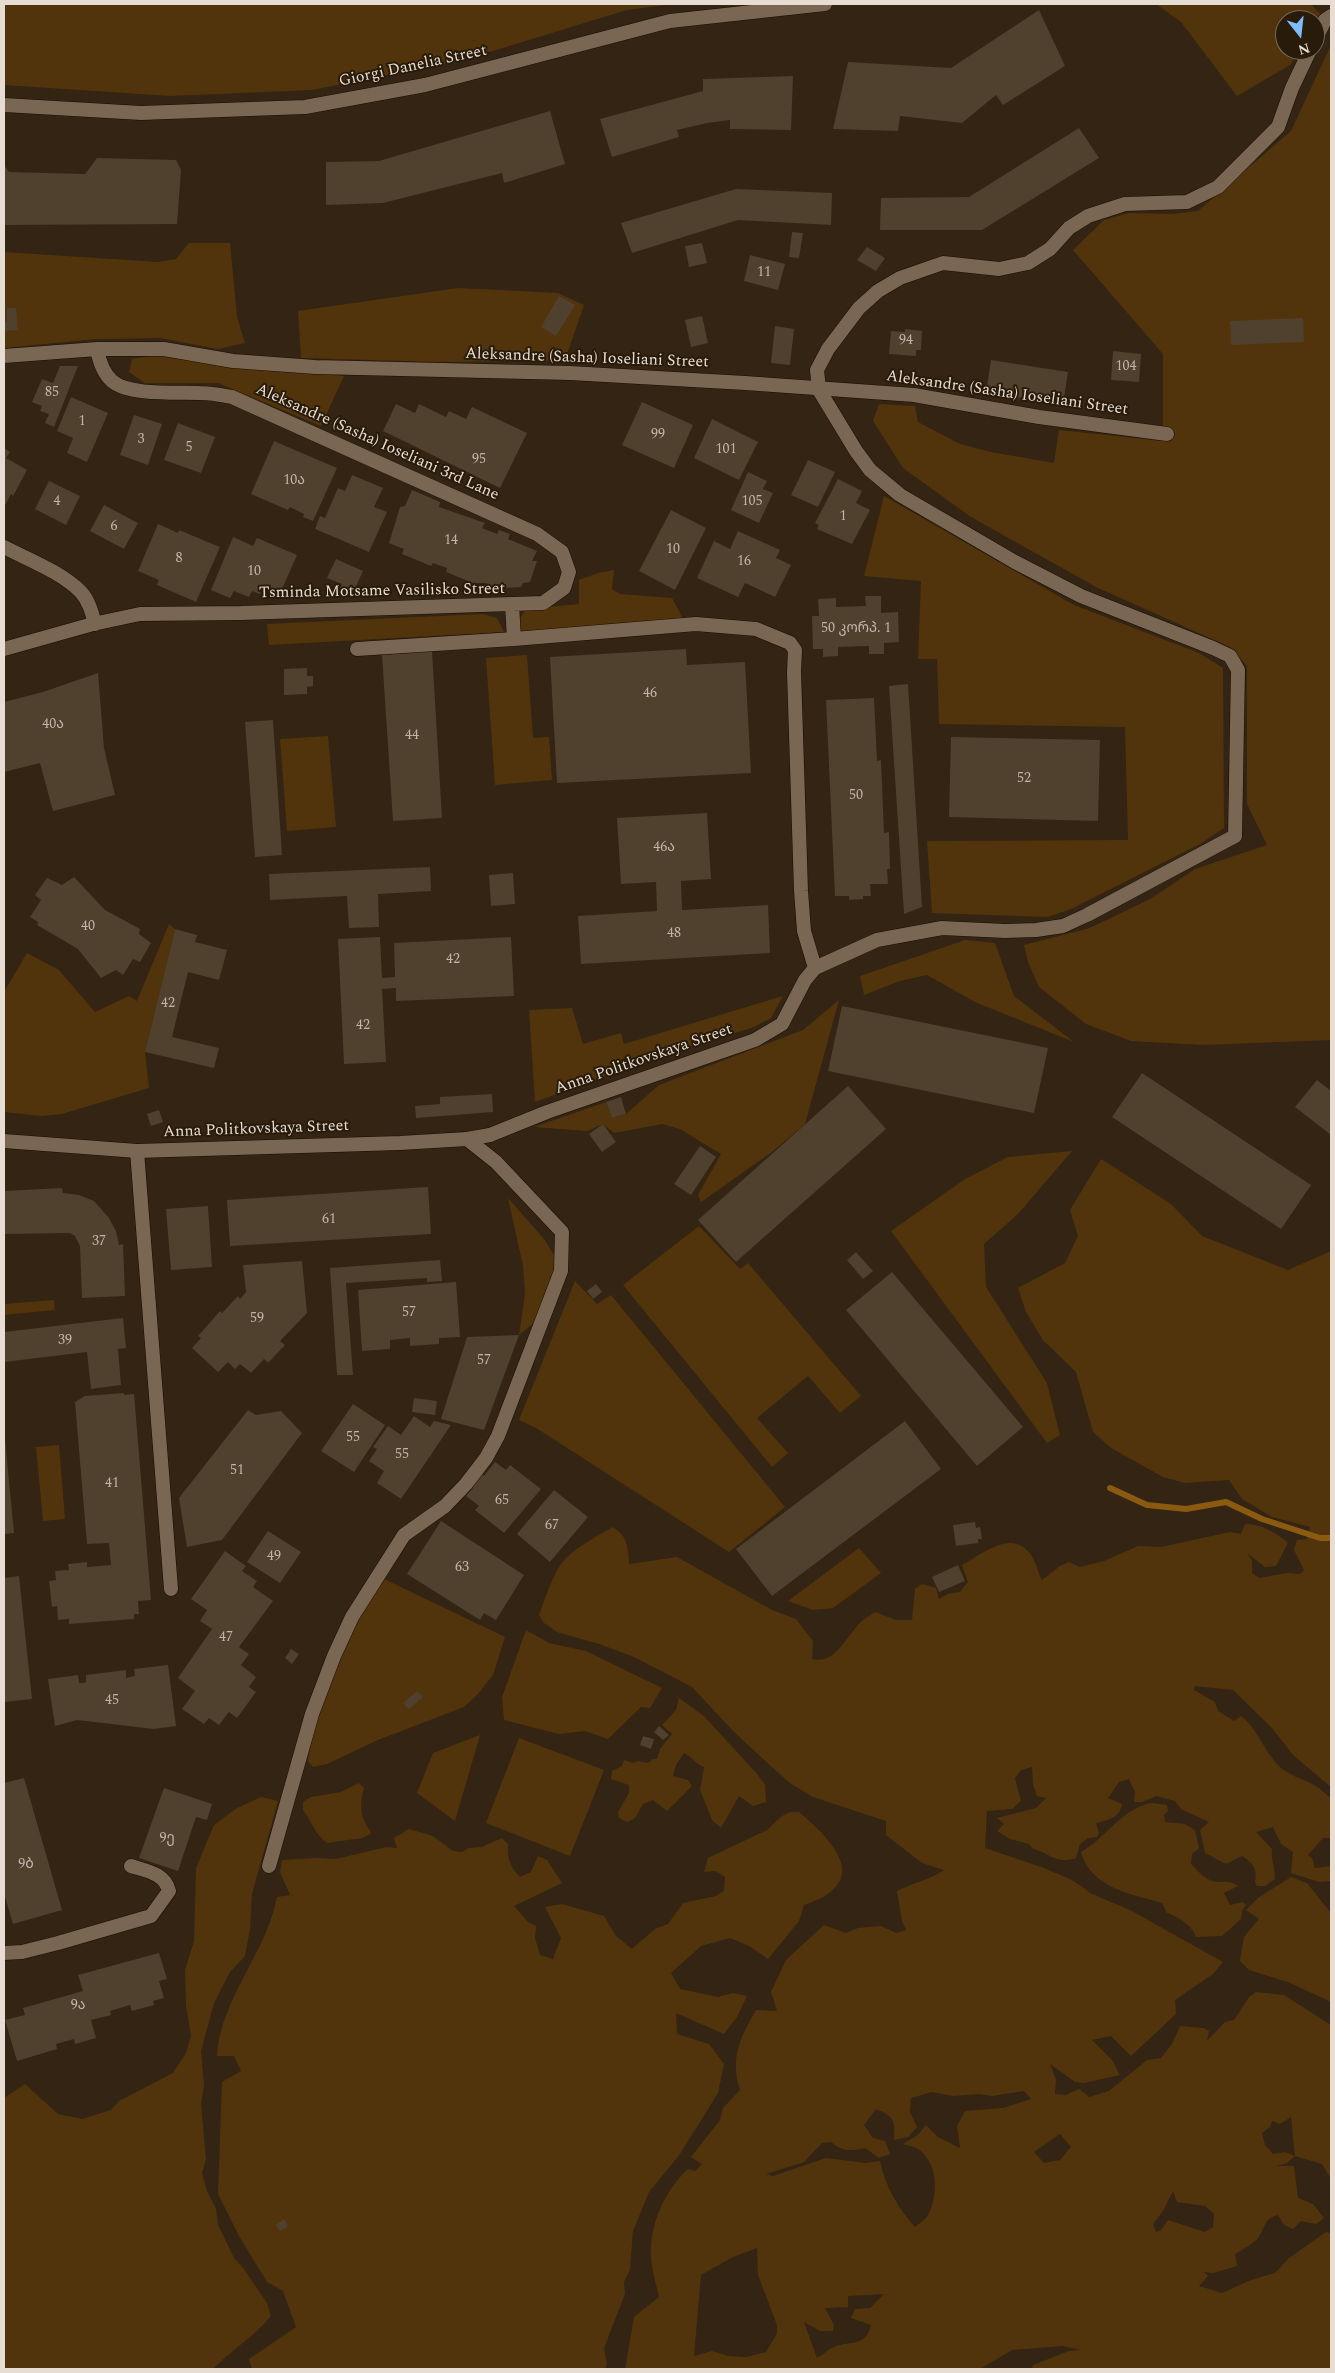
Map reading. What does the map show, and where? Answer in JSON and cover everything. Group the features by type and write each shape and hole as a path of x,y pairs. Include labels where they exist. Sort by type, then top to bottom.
{"street":[{"name":"Giorgi Danelia Street","path":"4,105 141,113 305,107 425,85 670,21 824,4"},
{"path":"357,649 514,639 696,624 756,629 790,643 795,650 794,672 801,891 804,931 815,968 877,940 928,930 942,928 1005,931 1036,930 1063,926 1087,916 1236,836 1238,670 1230,656 1081,596 1014,562 900,495 870,470 819,390 817,370 828,349 859,308 878,291 900,278 943,264 1000,269 1028,263 1050,249 1069,228 1088,216 1125,204 1187,202 1218,187 1278,127 1292,88 1305,60"},
{"name":"Aleksandre (Sasha) Ioseliani Street","path":"4,356 97,349 164,349 233,361 315,367 570,373 914,395 1039,417 1167,434"},
{"name":"Aleksandre (Sasha) Ioseliani 3rd Lane","path":"97,349 99,362 112,381 135,390 203,393 232,397 537,534 562,552 569,572 564,588 543,603 512,604"},
{"path":"4,547 61,577 81,593 90,606 95,624"},
{"name":"Tsminda Motsame Vasilisko Street","path":"4,649 95,624 140,614 241,613 512,604 514,639"},
{"name":"Anna Politkovskaya Street","path":"4,1141 137,1151 467,1139 490,1135 547,1112 754,1040 782,1024 805,980 815,968"},
{"path":"269,1866 312,1714 334,1656 352,1617 404,1535 445,1506 486,1458 498,1436 561,1271 562,1232 496,1162 467,1139"},
{"path":"137,1151 171,1589"},
{"path":"4,1953 22,1952 58,1943 151,1916 169,1890 167,1883 162,1877 131,1866"}],"shaded area":[{"path":"4,4 673,4 627,10 460,61 312,90 170,96 4,85"},
{"path":"1156,4 1311,4 1316,10 1275,10 1275,60 1293,60 1290,65 1237,96 1181,22"},
{"path":"1331,45 1331,1040 1204,1045 1131,1041 1086,1024 1039,987 1028,962 1024,945 1090,928 1150,899 1195,869 1267,845 1247,804 1247,666 1230,647 1096,587 971,517 903,468 873,421 879,404 915,406 918,422 960,444 991,452 1054,463 1059,430 1163,441 1163,354 1073,250 1104,220 1129,213 1173,214 1198,211 1291,131"},
{"path":"189,243 230,243 237,317 245,343 218,349 160,338 96,339 4,348 4,252 158,262 176,259"},
{"path":"458,288 558,293 584,305 565,360 541,361 539,357 529,357 525,361 439,362 301,358 298,311"},
{"path":"159,355 225,367 344,376 321,426 218,383 145,383 129,372 132,359"},
{"path":"884,496 1074,605 1199,653 1223,668 1224,828 1200,844 1071,909 1048,917 932,913 927,841 1128,840 1125,727 939,724 937,659 918,659 921,581 864,576"},
{"path":"614,570 612,589 620,594 672,598 683,619 522,632 519,620 526,609 579,604 579,580 598,573"},
{"path":"483,614 497,618 504,632 269,645 267,624"},
{"path":"527,655 533,738 549,737 552,780 495,785 486,658"},
{"path":"328,736 336,827 287,831 280,739"},
{"path":"169,924 175,929 145,1052 149,1088 62,1114 41,1116 4,1112 4,992 27,953 59,970 95,1012 129,996 137,1001"},
{"path":"965,940 995,943 1014,996 1074,1042 975,1002 927,975 900,981 864,995 860,976"},
{"path":"783,996 771,1018 754,1027 658,1057 535,1102 529,1010 572,1008 583,1044 621,1033 624,1044"},
{"path":"839,1000 805,1124 772,1152 701,1202 698,1195 721,1154 680,1129 662,1124 614,1133 603,1124 587,1131 534,1127 606,1102 612,1118 626,1114 659,1085 803,1030"},
{"path":"1072,1151 1018,1214 984,1244 986,1287 1047,1383 1060,1435 1047,1443 891,1231 965,1179 1008,1157"},
{"path":"1101,1159 1171,1204 1202,1236 1288,1270 1331,1251 1331,1787 1293,1755 1272,1728 1233,1690 1195,1686 1194,1690 1215,1702 1218,1711 1234,1721 1241,1716 1252,1727 1279,1766 1292,1775 1316,1786 1331,1798 1331,1838 1323,1838 1308,1855 1312,1858 1315,1868 1331,1866 1331,1881 1319,1882 1291,1873 1293,1852 1281,1844 1273,1827 1256,1832 1272,1849 1275,1879 1265,1886 1257,1886 1254,1867 1242,1856 1226,1864 1205,1853 1200,1830 1209,1822 1181,1809 1175,1801 1156,1796 1142,1802 1134,1802 1135,1792 1129,1779 1119,1782 1108,1798 1122,1804 1121,1809 1113,1818 1096,1823 1099,1833 1097,1837 1088,1838 1080,1844 1076,1858 1069,1860 1057,1859 1033,1849 1029,1844 1010,1839 997,1831 1004,1824 997,1818 1036,1808 1046,1798 1037,1796 1033,1784 1032,1767 1021,1770 1015,1778 1021,1801 1012,1809 987,1811 985,1848 1044,1868 1072,1880 1092,1894 1130,1910 1223,1962 1213,1974 1175,2000 1176,2014 1131,2056 1111,2036 1092,2040 1112,2060 1120,2075 1084,2083 1075,2082 1050,2064 1056,2080 1055,2094 1066,2095 1079,2089 1089,2097 1109,2091 1147,2060 1161,2058 1172,2044 1180,2026 1204,2028 1209,2031 1207,2041 1225,2022 1234,2020 1249,1997 1256,1992 1284,1995 1331,2025 1331,2179 1322,2164 1295,2156 1287,2163 1276,2166 1294,2166 1298,2198 1313,2204 1324,2218 1316,2224 1301,2221 1293,2229 1284,2225 1278,2215 1273,2216 1267,2221 1256,2240 1235,2254 1237,2266 1213,2273 1204,2272 1208,2276 1199,2286 1222,2293 1251,2280 1275,2273 1289,2258 1326,2232 1331,2233 1331,2369 1032,2369 1033,2365 1069,2351 1081,2350 1063,2346 1012,2350 980,2369 625,2369 634,2317 659,2297 652,2268 651,2246 660,2210 665,2198 679,2178 688,2169 695,2171 702,2164 691,2157 720,2120 723,2108 740,2090 736,2058 741,2039 756,2010 777,2011 771,1992 786,1960 824,1925 846,1933 858,1928 881,1926 896,1933 906,1930 902,1921 897,1891 944,1870 922,1863 886,1835 886,1821 813,1797 790,1783 734,1732 692,1687 634,1657 602,1645 557,1632 544,1623 539,1615 547,1593 566,1558 582,1545 613,1527 622,1535 626,1543 629,1564 677,1557 772,1610 796,1619 813,1641 812,1659 820,1660 834,1654 854,1629 875,1612 896,1620 912,1620 915,1589 922,1584 936,1588 939,1599 948,1594 960,1592 968,1582 962,1565 987,1550 1006,1543 1015,1543 1023,1547 1031,1555 1042,1580 1060,1566 1069,1562 1080,1567 1104,1561 1138,1546 1161,1547 1230,1532 1241,1534 1245,1524 1251,1524 1268,1529 1288,1543 1276,1566 1265,1567 1247,1553 1252,1561 1252,1573 1259,1578 1287,1573 1300,1574 1304,1570 1294,1550 1297,1540 1307,1539 1310,1527 1272,1517 1242,1499 1229,1480 1185,1483 1163,1477 1111,1448 1093,1432 1076,1372 1043,1340 1026,1312 1018,1288 1065,1263 1078,1236 1070,1210","holes":["1024,2091 1031,2099 1003,2108 965,2111 957,2126 960,2148 938,2137 926,2125 918,2135 903,2144 921,2151 931,2165 934,2174 935,2192 931,2209 927,2217 915,2227 893,2196 885,2179 880,2161 865,2163 826,2158 773,2176 766,2174 804,2162 822,2143 831,2142 839,2148 847,2150 865,2148 879,2158 890,2154 885,2141 873,2138 864,2125 876,2109 892,2120 894,2124 894,2140 908,2137 917,2127 910,2112 911,2098 932,2092 953,2096 979,2094 992,2096","1291,2117 1295,2156 1285,2152 1273,2154 1265,2145 1262,2133 1270,2127 1272,2121 1280,2124","1060,2134 1071,2147 1060,2160 1044,2163 1034,2152","1173,2191 1177,2202 1205,2206 1214,2214 1213,2227 1205,2232 1168,2220 1161,2230 1156,2232 1153,2224 1163,2211","757,2248 758,2275 777,2325 777,2334 766,2352 746,2357 728,2356 712,2351 694,2356 701,2275 733,2257","884,2294 870,2308 855,2309 851,2318 871,2325 865,2337 857,2342 832,2348 817,2358 804,2322 820,2331 833,2331 834,2325 825,2308 848,2307 848,2296"]},
{"path":"508,1198 544,1239 555,1257 553,1275 535,1322 519,1335 525,1294 523,1266"},
{"path":"699,1226 740,1269 748,1263 861,1396 840,1413 808,1376 757,1418 788,1453 772,1467 623,1285"},
{"path":"575,1281 597,1304 611,1295 785,1507 729,1552 536,1428 519,1420"},
{"path":"54,1300 55,1310 4,1315 4,1304"},
{"path":"59,1445 65,1519 43,1521 36,1447"},
{"path":"859,1548 881,1573 833,1608 813,1610 788,1601"},
{"path":"382,1578 505,1637 493,1675 477,1695 464,1707 378,1740 327,1764 313,1767 308,1761 312,1739 327,1691 359,1619"},
{"path":"526,1630 549,1643 586,1651 662,1688 650,1708 641,1707 608,1739 585,1731 559,1734 504,1720 502,1697"},
{"path":"679,1698 704,1716 765,1785 766,1802 753,1806 739,1796 721,1828 712,1820 700,1790 704,1767 684,1753 676,1765 673,1776 688,1780 692,1786 667,1811 653,1800 643,1804 635,1818 627,1822 619,1818 618,1812 629,1793 629,1785 611,1779 612,1771 622,1766 624,1760 633,1763 638,1761 648,1763 653,1759 657,1759 660,1749 672,1734 662,1725 676,1710"},
{"path":"480,1735 455,1821 417,1793 433,1753"},
{"path":"519,1738 604,1770 570,1856 486,1823"},
{"path":"359,1783 364,1788 361,1800 362,1811 365,1822 371,1832 370,1834 362,1838 327,1843 319,1836 303,1810 303,1802 311,1797 341,1792"},
{"path":"261,1797 278,1801 252,1894 250,1929 245,1956 230,1972 214,2003 201,2051 204,2085 201,2104 206,2159 202,2173 207,2191 216,2209 218,2225 234,2258 244,2269 267,2303 271,2316 213,2369 4,2369 4,2098 25,2084 58,2114 82,2119 111,2110 119,2101 173,2073 186,2053 191,2036 186,2005 185,1970 194,1941 196,1868 214,1825 237,1808"},
{"path":"1152,1803 1167,1805 1168,1811 1164,1815 1165,1822 1185,1824 1195,1830 1199,1848 1192,1854 1191,1864 1198,1871 1214,1881 1230,1882 1238,1886 1224,1893 1230,1905 1243,1902 1246,1905 1242,1911 1241,1919 1222,1936 1196,1937 1192,1929 1184,1922 1167,1913 1162,1903 1114,1888 1103,1882 1086,1864 1081,1852 1123,1817 1142,1806"},
{"path":"790,1812 799,1812 825,1837 841,1862 842,1874 837,1886 825,1896 804,1905 799,1921 768,1959 749,1946 730,1938 701,1946 671,1973 680,1989 718,1997 733,1993 747,1996 737,2017 724,2034 676,2013 677,2034 709,2044 724,2064 718,2093 680,2154 649,2192 633,2231 630,2269 624,2282 625,2294 604,2348 607,2364 605,2369 252,2369 249,2359 296,2327 283,2291 267,2282 239,2236 218,2194 222,2082 241,2071 234,2056 217,2056 220,2035 226,2015 263,1938 277,1897 290,1895 280,1872 282,1860 336,1859 386,1847 397,1848 394,1838 409,1829 433,1836 453,1851 462,1852 469,1848 482,1847 502,1838 508,1844 509,1858 514,1870 520,1877 531,1872 538,1856 547,1860 562,1883 514,1906 528,1922 536,1926 535,1938 540,1955 553,1959 561,1938 545,1907 562,1904 604,1916 616,1936 632,1949 655,1929 668,1924 683,1903 716,1896 724,1891 725,1877 715,1871 704,1872 708,1858 767,1830 782,1816"},
{"path":"1291,1877 1307,1883 1331,1913 1331,2002 1288,1982 1249,1970 1240,1961 1244,1937 1259,1919 1246,1910 1258,1898"}],"building":[{"path":"1039,10 1065,66 1003,105 996,95 962,123 900,116 898,131 833,129 848,62 951,68"},
{"path":"793,76 791,130 730,129 730,120 707,123 677,130 679,137 612,157 600,119 703,91 703,79"},
{"path":"550,111 565,164 504,183 502,173 383,203 326,205 326,162 379,161"},
{"path":"1079,128 1099,158 982,230 880,230 881,198 969,197"},
{"path":"97,158 176,160 181,170 177,224 4,225 4,165 9,172 85,174"},
{"path":"736,189 832,193 831,225 738,220 632,253 621,223"},
{"path":"792,232 803,233 799,258 789,257"},
{"path":"702,243 707,263 689,267 685,246"},
{"path":"867,247 885,258 876,271 857,260"},
{"path":"750,255 785,264 778,290 744,281"},
{"path":"559,296 575,305 556,336 541,327"},
{"path":"7,308 16,308 18,330 4,331 4,322 7,322"},
{"path":"702,316 708,343 691,347 685,320"},
{"path":"1303,318 1304,342 1231,345 1230,321"},
{"path":"775,326 794,329 790,365 771,363"},
{"path":"905,329 922,331 921,350 916,350 916,356 889,354 891,331 905,332"},
{"path":"1113,351 1141,354 1139,382 1111,380"},
{"path":"991,360 1068,372 1063,404 986,393"},
{"path":"60,366 78,366 54,427 45,423 49,414 40,411 42,406 32,402 42,379 53,383"},
{"path":"71,397 108,413 87,462 67,453 73,438 57,431"},
{"path":"642,402 693,425 674,468 622,445"},
{"path":"396,404 415,413 419,404 446,417 449,411 466,419 472,407 527,433 500,488 383,431"},
{"path":"134,415 162,424 148,465 120,455"},
{"path":"712,419 758,442 739,480 694,458"},
{"path":"178,423 215,437 201,473 164,460"},
{"path":"274,441 337,468 313,521 303,517 304,514 290,507 288,510 251,494"},
{"path":"4,448 10,452 6,458 27,470 13,496 11,494 4,507"},
{"path":"808,460 835,472 818,507 791,495"},
{"path":"748,472 767,481 763,489 773,493 759,523 731,510"},
{"path":"352,475 383,488 374,507 387,512 369,552 315,529 320,516 325,518 338,488 345,491"},
{"path":"838,479 862,491 856,503 870,510 852,544 817,529 819,525 815,523"},
{"path":"49,481 80,496 66,525 35,509"},
{"path":"412,490 440,502 439,507 485,523 482,528 497,534 499,530 510,534 508,539 537,551 532,561 537,561 530,582 523,583 521,587 488,589 487,583 473,583 446,572 447,568 433,563 431,566 402,554 404,549 389,543 400,507 405,506"},
{"path":"104,505 138,523 124,549 90,531"},
{"path":"671,510 706,528 675,590 639,571"},
{"path":"158,524 178,533 179,530 220,547 196,602 157,585 159,580 138,571"},
{"path":"738,531 780,550 776,558 791,565 775,597 745,583 738,597 697,578 714,541 730,549"},
{"path":"233,537 253,546 257,538 297,555 279,596 262,589 260,594 252,591 249,597 234,591 230,598 211,590"},
{"path":"336,559 363,571 351,597 338,592 342,584 327,578"},
{"path":"865,596 881,596 881,613 898,612 899,642 884,643 884,654 869,654 869,646 838,647 838,656 823,657 823,649 813,649 812,616 819,616 818,599 836,598 836,607 866,606"},
{"path":"686,649 687,665 745,662 751,773 557,783 550,657"},
{"path":"432,651 442,818 393,821 382,655"},
{"path":"307,668 307,676 313,676 313,686 307,687 307,694 284,695 284,669"},
{"path":"98,673 104,748 115,795 53,811 40,763 4,772 4,702 43,692"},
{"path":"908,684 922,907 904,914 889,686"},
{"path":"874,698 877,761 881,760 884,833 889,832 890,869 887,869 888,884 870,884 871,896 863,896 863,899 849,900 849,896 835,896 826,700"},
{"path":"273,720 282,855 255,857 245,722"},
{"path":"951,737 1100,740 1098,821 949,817"},
{"path":"707,813 711,879 681,881 682,910 768,905 770,953 581,964 578,916 657,911 656,882 621,884 617,818"},
{"path":"430,867 431,891 378,894 379,927 349,928 347,896 270,900 269,874"},
{"path":"513,873 515,904 491,906 489,875"},
{"path":"74,877 105,910 140,929 139,934 151,943 140,962 133,959 123,975 116,970 101,978 78,949 37,925 38,922 30,917 41,900 35,895 47,878 62,885"},
{"path":"175,929 197,935 195,942 227,950 219,980 188,972 172,1037 219,1048 214,1068 145,1052"},
{"path":"380,937 382,978 395,977 394,943 511,937 514,996 396,1001 396,988 382,989 386,1062 344,1064 338,939"},
{"path":"842,1006 1048,1048 1034,1113 828,1071"},
{"path":"1142,1073 1311,1185 1281,1229 1112,1117"},
{"path":"1317,1080 1331,1091 1331,1135 1295,1107"},
{"path":"848,1086 886,1129 736,1262 698,1220"},
{"path":"492,1094 493,1112 416,1118 415,1106 440,1104 440,1097"},
{"path":"621,1097 626,1114 612,1118 606,1102"},
{"path":"159,1110 163,1122 151,1126 147,1114"},
{"path":"603,1124 616,1142 602,1152 589,1134"},
{"path":"700,1146 716,1157 691,1195 674,1184"},
{"path":"428,1187 431,1234 230,1246 227,1200"},
{"path":"62,1188 63,1193 79,1195 94,1201 109,1218 116,1231 119,1245 123,1244 125,1296 82,1298 80,1246 75,1236 70,1233 4,1234 4,1191"},
{"path":"208,1206 212,1267 171,1270 166,1209"},
{"path":"856,1252 873,1271 863,1279 847,1260"},
{"path":"440,1260 442,1281 427,1282 427,1278 346,1283 353,1375 337,1375 330,1268"},
{"path":"302,1261 307,1313 280,1341 285,1345 268,1363 264,1359 251,1373 240,1364 235,1369 228,1362 218,1372 192,1348 201,1338 198,1336 220,1311 222,1313 238,1296 240,1299 246,1292 243,1265"},
{"path":"892,1272 1023,1427 977,1466 846,1310"},
{"path":"456,1282 460,1337 439,1338 439,1344 410,1346 410,1338 390,1340 390,1349 362,1351 358,1290"},
{"path":"596,1284 602,1292 593,1299 587,1291"},
{"path":"123,1318 126,1348 118,1349 121,1385 91,1389 87,1352 4,1362 4,1332"},
{"path":"519,1335 484,1430 441,1419 467,1337"},
{"path":"124,1393 124,1395 134,1394 151,1600 138,1601 139,1614 134,1614 134,1619 69,1624 69,1619 58,1620 57,1606 52,1607 49,1581 56,1580 55,1571 69,1570 68,1564 87,1562 87,1567 111,1565 109,1543 87,1544 75,1402 85,1396"},
{"path":"414,1398 437,1401 435,1415 412,1412"},
{"path":"353,1404 385,1425 354,1472 321,1451"},
{"path":"248,1410 256,1415 281,1411 302,1433 222,1540 187,1547 179,1498"},
{"path":"414,1416 430,1427 434,1421 451,1425 401,1499 377,1483 384,1471 369,1461 377,1449 373,1447 388,1426 401,1435"},
{"path":"905,1421 941,1469 772,1596 736,1549"},
{"path":"4,1429 14,1533 4,1534"},
{"path":"495,1462 506,1470 510,1465 541,1489 504,1533 475,1510 479,1506 466,1496 473,1488 469,1485 479,1472 484,1476"},
{"path":"554,1490 588,1517 550,1562 517,1534"},
{"path":"441,1521 524,1575 496,1620 484,1613 480,1620 407,1574"},
{"path":"975,1522 976,1528 980,1527 982,1539 978,1539 978,1543 956,1546 953,1525"},
{"path":"268,1531 301,1552 280,1583 247,1562"},
{"path":"225,1551 246,1566 242,1571 257,1581 253,1587 273,1601 239,1647 249,1654 241,1665 256,1677 249,1687 256,1692 237,1718 229,1712 219,1725 209,1718 204,1724 182,1709 195,1691 178,1678 212,1629 200,1621 207,1610 191,1599"},
{"path":"958,1565 965,1581 939,1592 932,1577"},
{"path":"19,1576 32,1699 4,1702 4,1578"},
{"path":"291,1649 299,1654 292,1664 285,1658"},
{"path":"168,1665 176,1726 154,1729 77,1720 55,1726 48,1679 78,1675 79,1683 83,1683 86,1682 86,1675 126,1670 126,1678 135,1676 134,1669"},
{"path":"417,1691 423,1697 409,1709 403,1703"},
{"path":"659,1726 669,1735 663,1740 654,1732"},
{"path":"643,1736 654,1739 651,1749 640,1745"},
{"path":"24,1778 62,1910 13,1924 4,1893 4,1783"},
{"path":"164,1788 212,1804 207,1820 196,1817 178,1871 139,1858"},
{"path":"159,1953 167,1979 159,1981 164,1998 153,2001 154,2005 132,2011 130,2005 110,2011 111,2015 91,2020 96,2038 75,2044 74,2039 56,2044 57,2049 17,2061 5,2020 25,2015 23,2008 83,1991 78,1975"},
{"path":"284,2219 288,2226 280,2231 276,2225"}],"waterway":[{"path":"1110,1488 1147,1505 1186,1509 1226,1502 1262,1519 1320,1538 1331,1538"}]}
